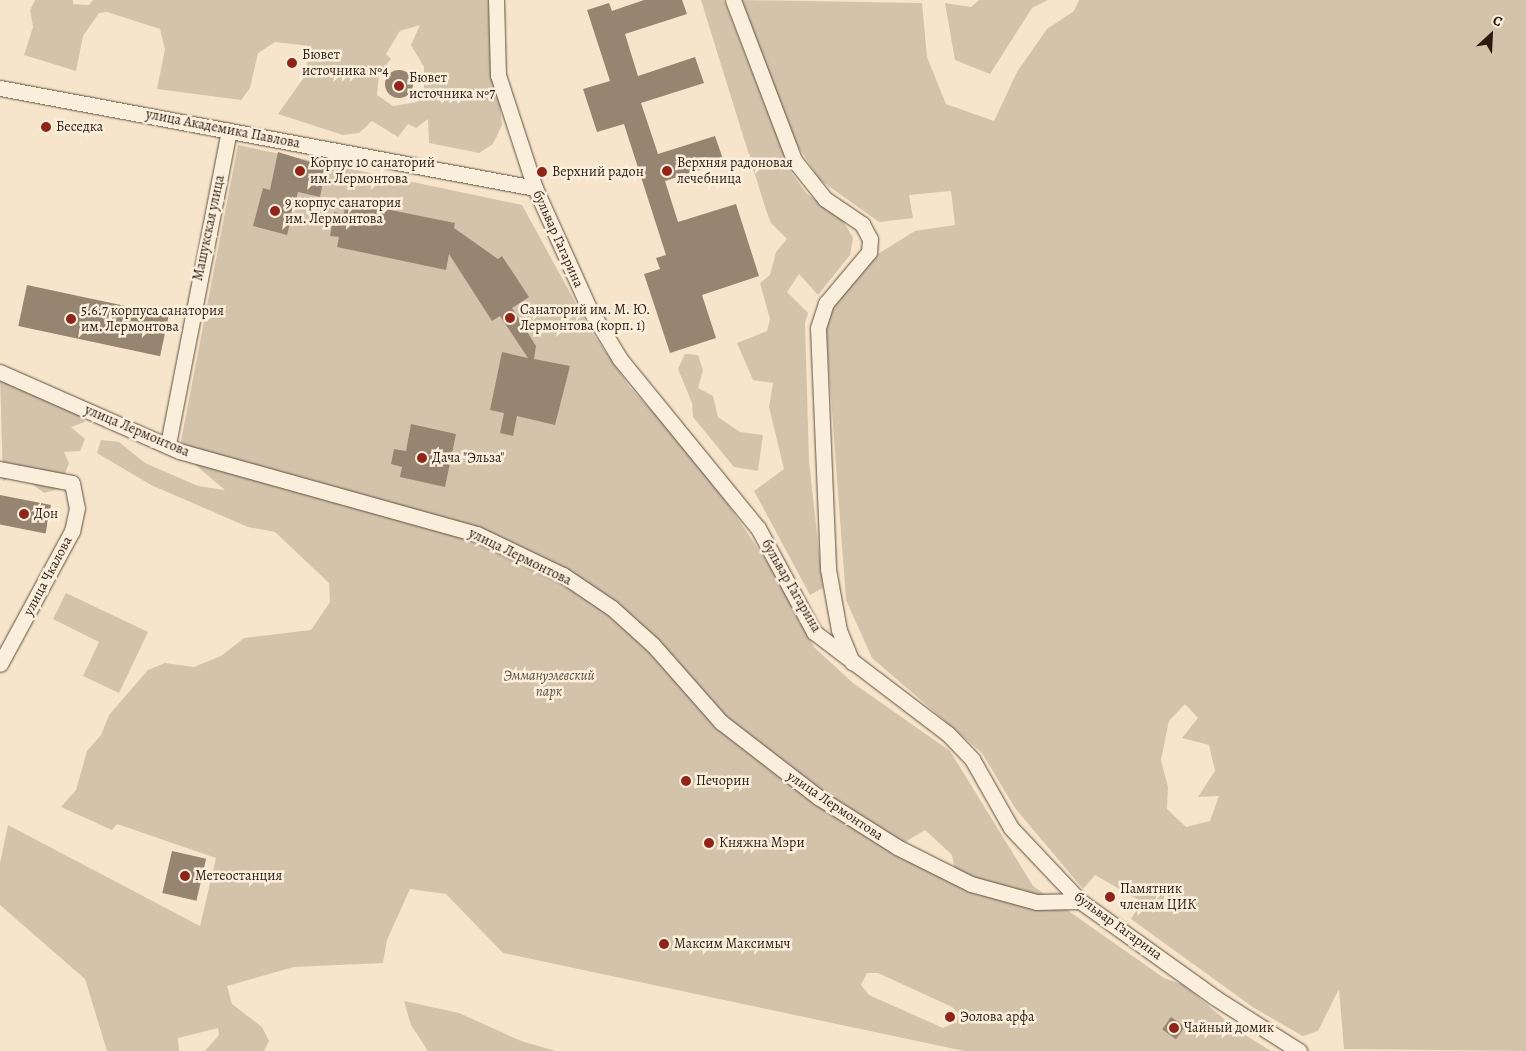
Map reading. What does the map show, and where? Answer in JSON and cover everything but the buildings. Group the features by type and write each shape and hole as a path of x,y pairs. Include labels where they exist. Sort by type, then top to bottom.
{"street":[{"name":"бульвар Гагарина","path":"496,0 498,75 535,188 589,308 620,359 758,528 814,632 852,664 948,734 972,759 1011,828 1080,901 1214,998 1299,1051"},
{"path":"733,0 794,160 825,199 862,224 870,239 869,252 826,303 818,328 828,569 839,630 852,664"},
{"name":"улица Академика Павлова","path":"0,88 535,188"},
{"name":"Машукская улица","path":"168,444 229,131"},
{"name":"улица Лермонтова","path":"0,372 211,461 477,534 563,575 612,608 653,645 721,722 818,797 897,847 971,884 1037,902 1080,901"},
{"name":"улица Чкалова","path":"0,469 72,483 77,508 72,531 0,664"}],"green space":[{"path":"35,0 73,0 73,4 89,5 93,0 490,0 502,125 493,144 479,153 429,143 428,119 416,128 408,124 398,137 372,121 359,133 343,135 278,114 305,76 310,46 275,42 258,53 250,88 241,100 157,89 165,49 160,29 107,12 99,13 83,36 76,71 24,55 33,27 30,10","holes":["420,25 411,45 424,67 424,90 417,102 393,106 377,95 379,74 391,59 386,54 400,31"]},
{"path":"701,0 724,0 791,172 807,194 841,217 853,238 850,255 818,295 799,274 787,292 808,313 805,323 809,461 823,588 810,595 754,491 784,469 769,407 773,383 753,380 737,343 767,331 770,319 760,283 770,275 776,252 787,239 771,223 766,210"},
{"path":"741,0 922,3 927,57 946,104 994,121 1017,72 1047,29 1074,11 1079,0 1526,0 1526,1051 1344,1049 1339,989 1318,1031 1303,1036 1254,1008 1131,919 1142,902 1095,875 1083,889 1015,808 982,753 872,658 846,600 826,331 833,305 873,257 915,231 955,225 951,191 909,195 913,218 879,222 820,180 790,134","holes":["1185,704 1198,718 1182,738 1209,745 1215,771 1198,797 1219,796 1210,821 1186,827 1167,809 1168,787 1161,760 1169,721"]},
{"path":"979,0 1048,0 1032,8 990,74 955,60 945,3 971,7"},
{"name":"Эммануэлевский парк","path":"238,145 522,205 591,331 630,387 700,463 770,566 814,647 853,683 950,751 1033,886 1164,978 1184,985 1237,1030 1271,1051 964,1051 503,953 446,894 410,889 387,940 383,963 294,967 227,986 232,1004 262,1027 269,1041 264,1051 205,1051 219,1035 218,1028 178,1038 179,1051 107,1051 85,979 0,905 0,863 8,825 200,926 216,858 117,824 112,830 61,807 76,790 87,751 101,735 109,715 148,670 165,663 194,667 221,656 244,638 311,630 330,602 329,583 275,532 248,527 151,485 97,453 101,440 119,442 145,463 198,486 225,490 179,451","holes":["925,830 952,855 955,870 897,847","867,973 878,973 952,1007 958,1013 957,1022 943,1028 869,995 861,985"]},
{"path":"685,354 698,355 703,370 698,388 713,396 718,417 740,432 763,435 758,471 734,467 693,417 692,403 678,369"},
{"path":"0,377 82,413 85,422 71,427 85,439 80,451 64,452 69,463 59,489 44,493 19,474 3,481"},
{"path":"66,593 148,632 119,693 83,676 99,642 53,619"},
{"path":"404,1001 459,1013 521,1041 556,1051 428,1051 411,1025"}],"place":[{"name":"Бювет источника №4","path":"292,63"},
{"name":"Бювет источника №7","path":"399,86"},
{"name":"Беседка","path":"46,127"},
{"name":"Корпус 10 санаторий им. Лермонтова","path":"300,171"},
{"name":"Верхняя радоновая лечебница","path":"667,171"},
{"name":"Верхний радон","path":"542,172"},
{"name":"9 корпус санатория им. Лермонтова","path":"275,211"},
{"name":"Санаторий им. М. Ю. Лермонтова (корп. 1)","path":"510,318"},
{"name":"5.6.7 корпуса санатория им. Лермонтова","path":"71,319"},
{"name":"Дача \"Эльза\"","path":"422,458"},
{"name":"Дон","path":"24,514"},
{"name":"Печорин","path":"686,781"},
{"name":"Княжна Мэри","path":"709,843"},
{"name":"Метеостанция","path":"185,876"},
{"name":"Памятник членам ЦИК","path":"1110,897"},
{"name":"Максим Максимыч","path":"664,944"},
{"name":"Эолова арфа","path":"950,1017"},
{"name":"Чайный домик","path":"1174,1028"}]}
